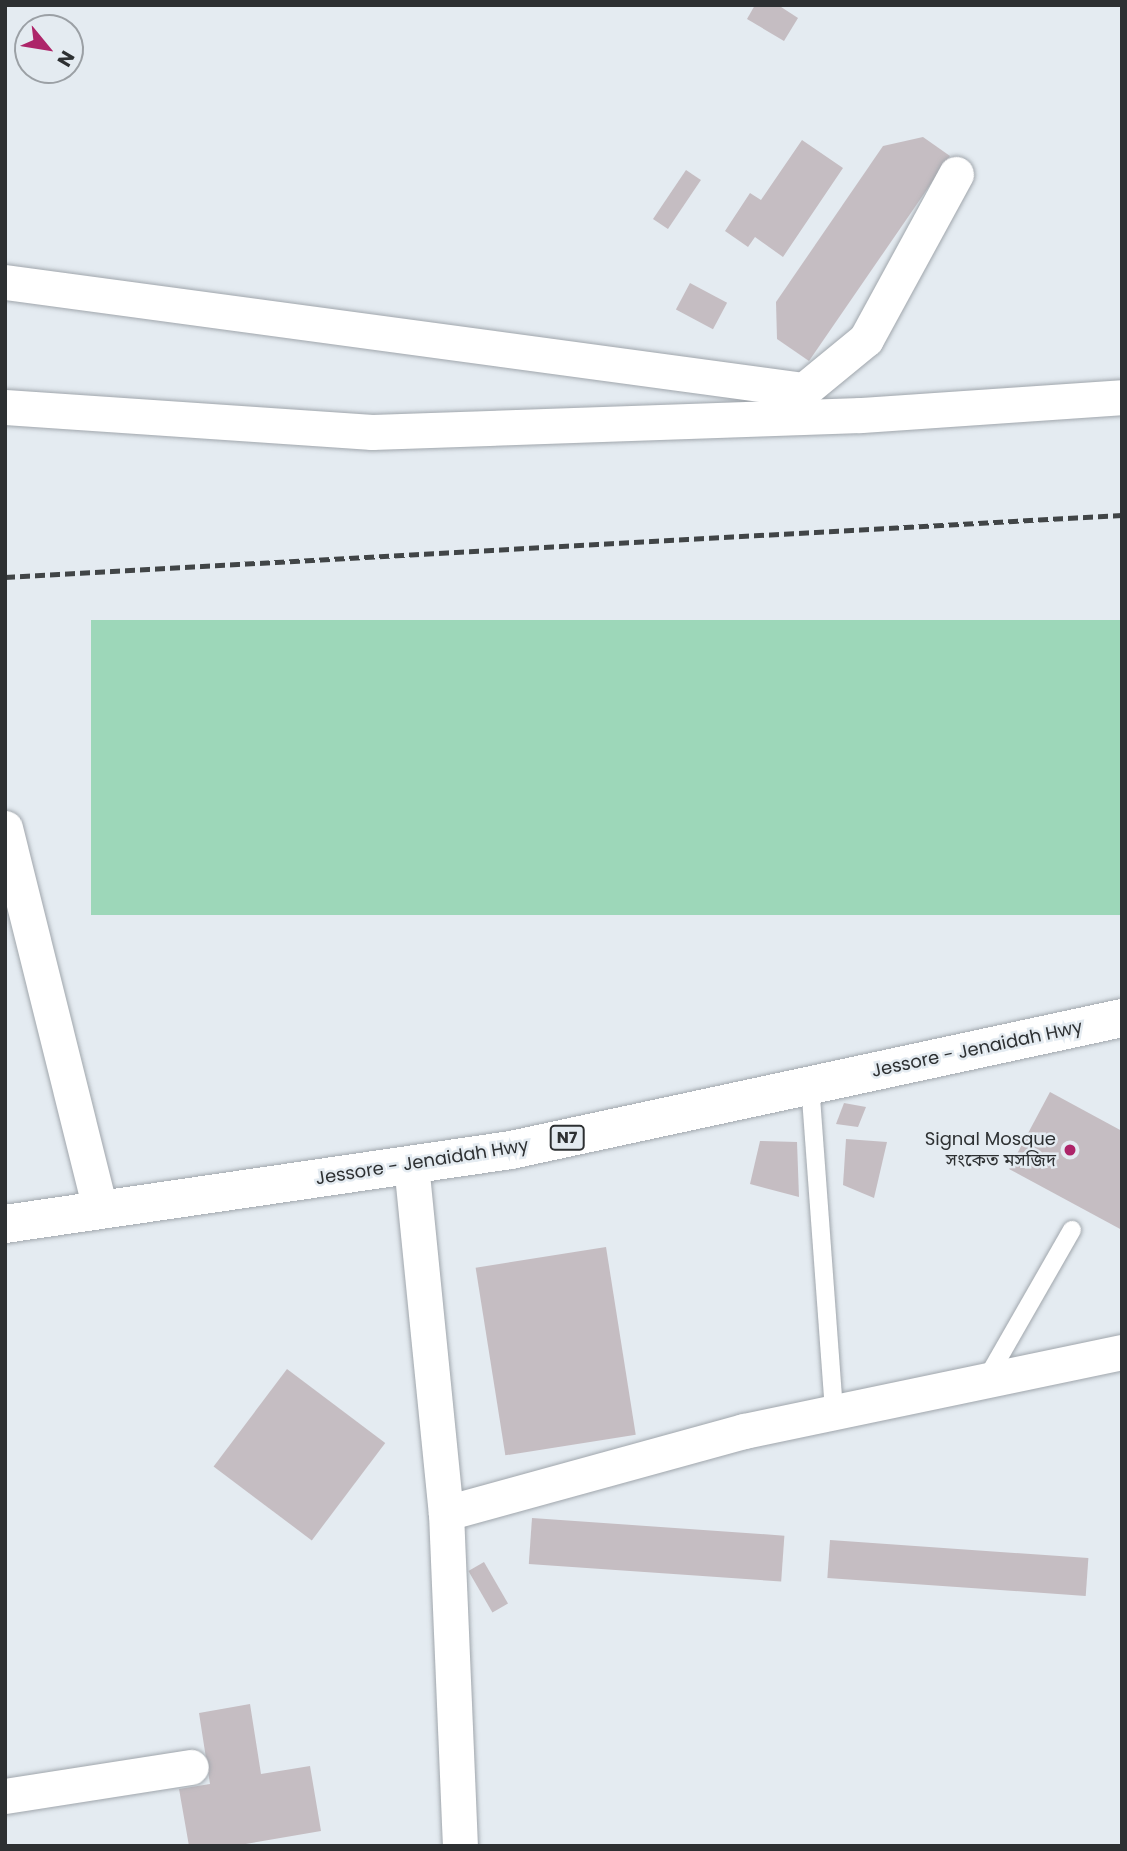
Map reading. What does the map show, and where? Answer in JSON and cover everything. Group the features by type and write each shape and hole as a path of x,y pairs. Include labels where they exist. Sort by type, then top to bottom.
{"highway":[{"name":"Jessore - Jenaidah Hwy","path":"5,1224 511,1150 1122,1018"}],"street":[{"path":"5,282 804,390 866,339 956,174"},
{"path":"5,407 372,432 861,415 1122,397"},
{"path":"5,828 100,1209"},
{"path":"411,1164 446,1513 460,1846"},
{"path":"446,1513 744,1431 984,1383 1122,1352"},
{"path":"5,1796 191,1767"}],"lane":[{"path":"810,1084 834,1413"},
{"path":"984,1383 1072,1230"}],"green space":[{"path":"91,620 1122,620 1122,915 91,915"}],"building":[{"path":"755,5 778,5 798,18 784,41 747,19"},
{"path":"923,137 950,156 809,361 777,339 776,302 883,146"},
{"path":"802,140 843,168 783,257 755,237 748,247 725,231 750,193 761,200"},
{"path":"686,170 701,180 668,229 653,219"},
{"path":"690,283 727,303 713,329 676,309"},
{"name":"Signal Mosque সংকেত মসজিদ","path":"1050,1092 1122,1131 1122,1230 1009,1169"},
{"path":"844,1103 866,1107 858,1127 836,1124"},
{"path":"846,1139 887,1142 874,1198 843,1185"},
{"path":"760,1141 797,1142 799,1197 750,1184"},
{"path":"606,1247 636,1435 505,1455 476,1268"},
{"path":"287,1369 385,1443 312,1540 214,1466"},
{"path":"532,1518 784,1536 781,1582 529,1564"},
{"path":"830,1540 1088,1558 1086,1596 827,1578"},
{"path":"484,1562 508,1604 492,1613 468,1571"},
{"path":"250,1704 261,1774 310,1766 321,1831 234,1846 189,1846 179,1789 210,1784 199,1713"}],"railway":[{"path":"5,577 1122,515"}],"place":[{"name":"Signal Mosque সংকেত মসজিদ","path":"1070,1150"}]}
